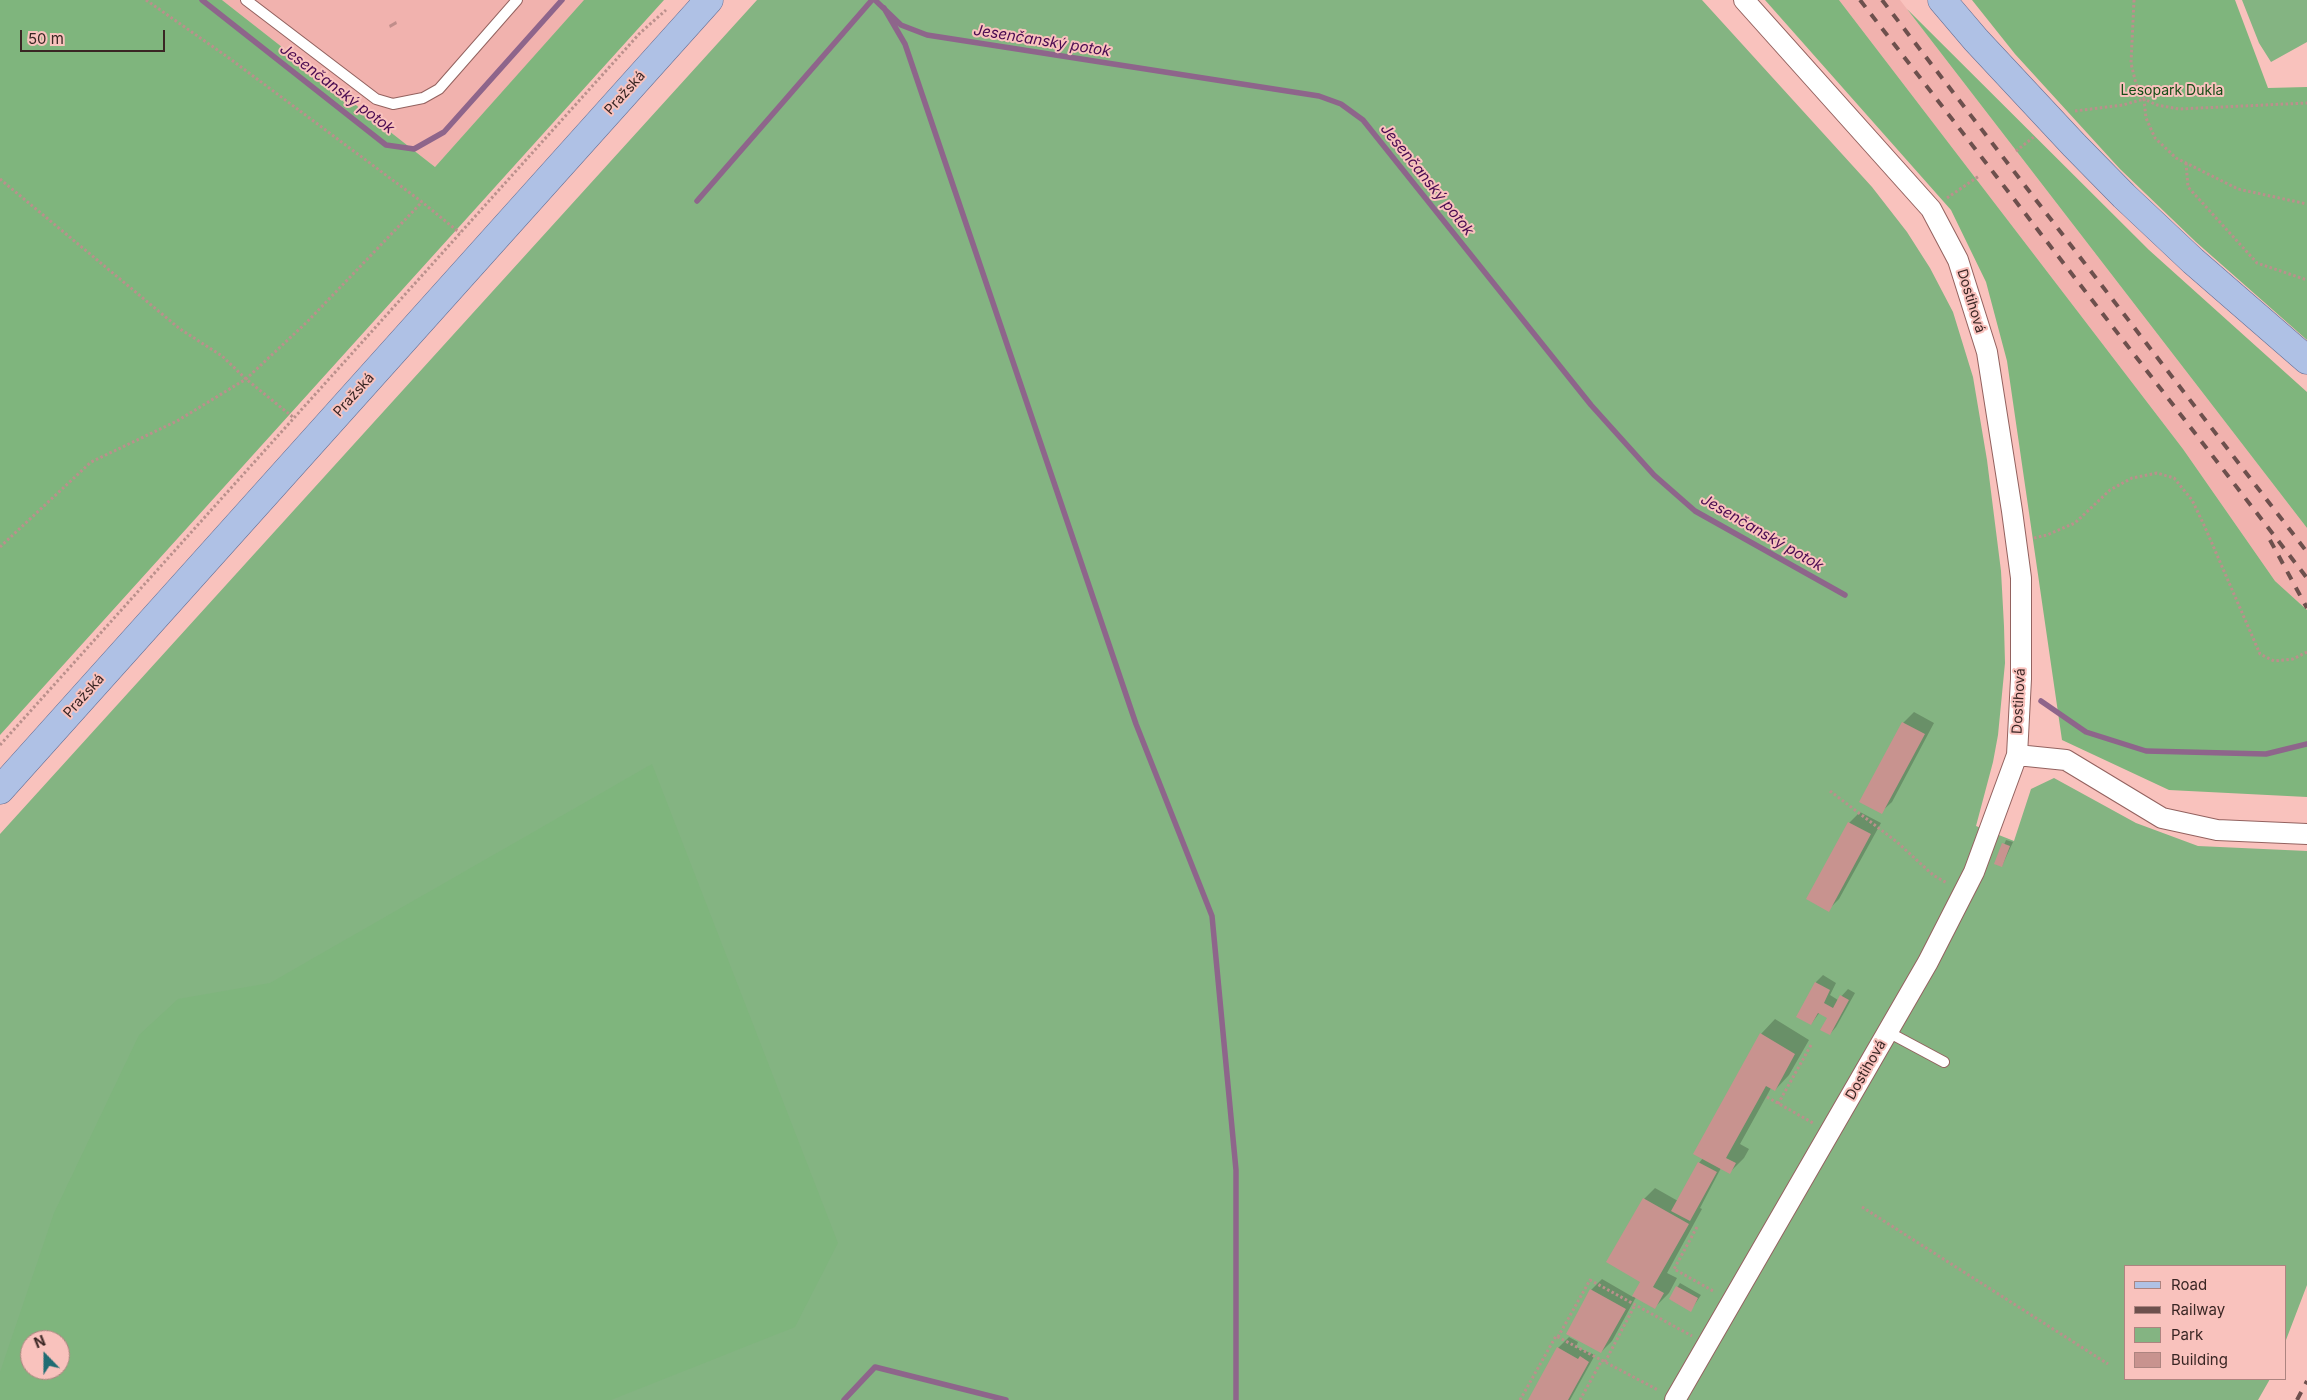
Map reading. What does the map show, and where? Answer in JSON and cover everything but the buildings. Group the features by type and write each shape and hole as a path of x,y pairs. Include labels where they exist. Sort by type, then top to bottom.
{"main road":[{"name":"Pražská","path":"0,790 709,0"},
{"path":"1942,0 1976,40 2118,190 2193,261 2307,360"}],"street":[{"name":"Dostihová","path":"1670,1397 1888,1032 1928,962 1964,893 1982,853 2016,756 2021,670 2020,578 1988,352 1958,260 1931,209 1744,0"},
{"path":"2016,756 2066,760 2162,818 2217,830 2307,834"}],"lane":[{"path":"246,0 376,100 393,104 424,98 439,89 517,0"},
{"path":"1888,1032 1944,1062"}],"path":[{"path":"146,0 229,58 422,202 460,233"},
{"path":"2132,1 2131,63 2136,84 2144,98 2146,118 2155,138 2176,158 2238,189 2307,204"},
{"path":"0,745 640,33 671,6"},
{"path":"2074,111 2123,105 2144,98 2157,104 2178,109 2307,103"},
{"path":"2016,151 2035,136"},
{"path":"2186,163 2188,187 2257,263 2307,280"},
{"path":"1931,209 1979,176"},
{"path":"0,179 180,329 222,356 246,380 294,418"},
{"path":"0,547 91,462 177,421 246,380 307,322 422,202"},
{"path":"2016,542 2047,535 2075,523 2110,490 2132,478 2157,473 2174,478 2192,500 2204,524 2260,654 2274,662 2293,659 2307,652"},
{"path":"1830,791 1897,842 1932,874 1964,893"},
{"path":"1778,1104 1811,1045"},
{"path":"1767,1097 1820,1127"},
{"path":"1862,1207 2108,1364"},
{"path":"1698,1227 1674,1269 1722,1296"},
{"path":"1520,1400 1590,1280 1698,1339"},
{"path":"1580,1400 1635,1305"},
{"path":"1558,1337 1670,1397"}],"shaded area":[{"path":"222,0 585,0 435,167"},
{"path":"1839,0 1900,0 2307,528 2307,610 2275,581 2183,449"}],"green space":[{"path":"0,0 222,0 435,167 584,0 664,0 0,735"},
{"path":"757,0 1702,0 1872,187 1907,232 1930,268 1953,312 1973,377 1987,460 2001,571 2004,626 2005,663 1998,735 1976,826 2014,841 2031,789 2054,778 2136,823 2198,846 2307,851 2307,1285 2287,1337 2287,1265 2124,1265 2124,1380 2269,1380 2258,1400 0,1400 0,834"},
{"path":"1765,0 1839,0 2183,449 2275,581 2307,610 2307,797 2169,790 2062,740 2007,361 1986,282 1951,210"},
{"name":"Lesopark Dukla","path":"1972,0 2235,0 2268,88 2307,87 2307,340 2196,242 2120,169 2015,54"},
{"path":"2242,0 2307,0 2307,42 2271,62 2259,43"},
{"path":"1907,9 2149,250 2307,392 2307,528"},
{"path":"652,764 838,1243 795,1327 611,1400 0,1400 0,1372 54,1213 139,1035 178,999 270,983"}],"waterway":[{"name":"Jesenčanský potok","path":"202,0 386,145 414,149 444,132 562,0"},
{"path":"697,201 872,0"},
{"name":"Jesenčanský potok","path":"875,0 901,25 927,35 1319,96 1341,104 1363,120 1591,405 1654,475 1695,511 1845,595"},
{"path":"884,8 905,44 1136,724 1212,916 1236,1170 1236,1400"},
{"name":"Jesenčanský potok","path":"2041,701 2086,732 2146,751 2266,754 2307,744"},
{"path":"844,1400 875,1367 1006,1400"}],"railway":[{"path":"1860,0 2307,578"},
{"path":"1882,0 2307,552"},
{"path":"2270,540 2307,608"},
{"path":"2297,1400 2307,1381"}]}
